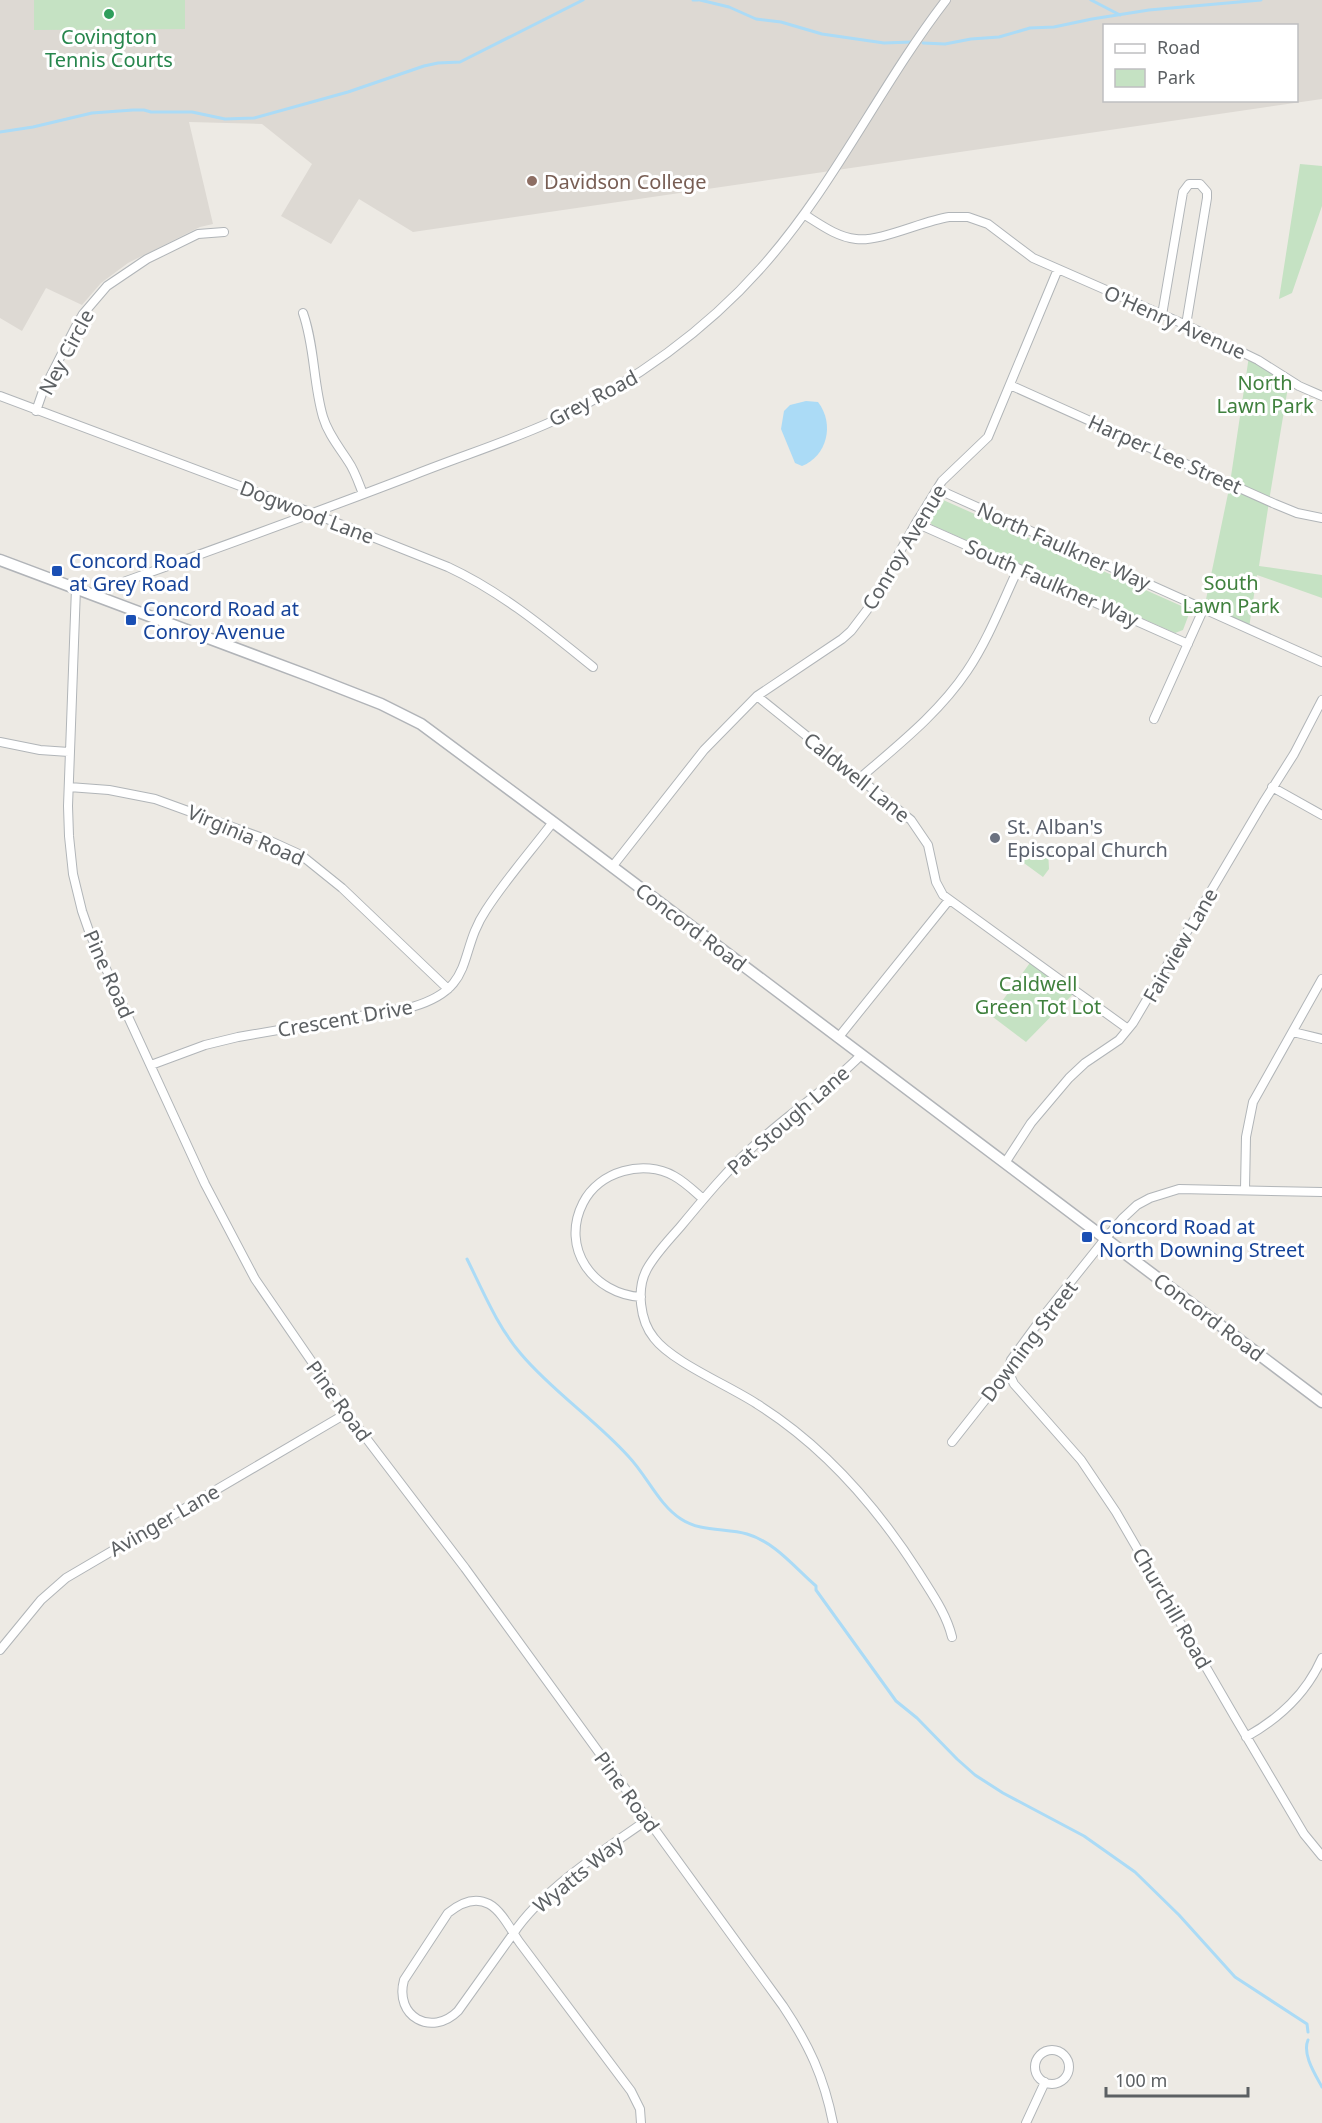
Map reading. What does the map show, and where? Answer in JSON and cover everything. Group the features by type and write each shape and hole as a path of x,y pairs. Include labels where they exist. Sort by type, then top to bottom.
{"main road":[{"name":"Concord Road","path":"0,560 312,677 403,714 420,724 1322,1402"}],"street":[{"name":"Grey Road","path":"90,594 363,494 550,422 640,372 688,338 722,309 760,269 805,215 839,166 917,38 946,0"},
{"path":"1162,315 1183,192 1189,184 1200,184 1207,192 1207,198 1186,325"},
{"name":"O'Henry Avenue","path":"805,215 841,236 858,240 956,216 968,217 988,224 1033,258 1186,325 1258,360 1299,386 1322,396"},
{"name":"Ney Circle","path":"36,411 43,391 75,328 83,314 107,286 147,259 198,234 224,232"},
{"name":"Conroy Avenue","path":"612,867 704,750 757,696 831,648 851,631 867,610 942,481 988,437 1058,269"},
{"path":"303,313 309,330 317,395 324,420 339,449 349,462 363,494"},
{"name":"Harper Lee Street","path":"1010,385 1275,504 1297,513 1322,518"},
{"name":"Dogwood Lane","path":"0,396 312,513 464,574 528,614 593,668"},
{"name":"North Faulkner Way","path":"937,489 1322,662"},
{"name":"South Faulkner Way","path":"916,523 1188,644"},
{"path":"860,778 930,716 957,685 979,652 1018,569"},
{"name":"Pine Road","path":"76,588 69,752 69,836 72,867 82,911 205,1184 255,1279 347,1413 465,1568 783,2006 803,2037 822,2079 833,2123"},
{"path":"1154,719 1203,610"},
{"name":"Caldwell Lane","path":"757,696 860,778 918,828 928,845 938,887 949,900 1128,1029"},
{"name":"Fairview Lane","path":"1005,1164 1031,1123 1069,1078 1085,1063 1111,1046 1128,1029 1146,1004 1307,731 1322,700"},
{"path":"0,741 40,750 69,752"},
{"name":"Virginia Road","path":"69,787 109,790 155,799 268,840 301,855 342,888 448,989"},
{"path":"1272,788 1322,815"},
{"name":"Crescent Drive","path":"151,1065 205,1045 238,1037 412,1007 428,1002 448,989 464,968 473,936 486,910 553,822"},
{"path":"838,1038 949,900"},
{"path":"1245,1190 1246,1137 1253,1102 1322,980"},
{"path":"1293,1032 1322,1040"},
{"name":"Pat Stough Lane","path":"861,1054 823,1090 736,1162 651,1262 644,1278 641,1297 646,1323 654,1339 661,1346 789,1426 860,1492 913,1563 945,1615 952,1637"},
{"path":"641,1297 612,1291 600,1283 585,1265 577,1243 578,1219 582,1203 598,1184 611,1176 637,1168 651,1169 673,1176 703,1199"},
{"name":"Downing Street","path":"952,1442 1008,1371 1011,1359 1105,1239 1137,1205 1166,1192 1197,1188 1322,1192"},
{"name":"Churchill Road","path":"1008,1371 1014,1384 1081,1460 1116,1512 1304,1834 1322,1856"},
{"name":"Avinger Lane","path":"0,1650 41,1600 66,1578 347,1413"},
{"path":"1246,1737 1276,1718 1292,1703 1306,1686 1322,1658"},
{"name":"Wyatts Way","path":"513,1934 494,1907 487,1902 467,1901 457,1905 448,1913 404,1980 402,1989 406,2008 411,2015 422,2022 441,2023 450,2019 532,1909 556,1887 647,1820"},
{"path":"513,1934 631,2091 640,2109 641,2123"},
{"path":"1045,2051 1061,2052 1070,2066 1066,2077 1056,2083 1045,2082 1040,2079 1036,2069 1037,2059 1045,2051"},
{"path":"1026,2123 1045,2082"}],"shaded area":[{"name":"Davidson College","path":"0,0 1322,0 1322,99 413,232 359,199 331,244 281,216 312,164 262,124 189,122 213,224 200,227 128,263 101,283 82,305 46,288 22,331 0,318"}],"green space":[{"name":"Covington Tennis Courts","path":"34,0 185,0 185,29 34,30"},
{"path":"1300,164 1322,166 1322,206 1292,293 1279,299"},
{"name":"North Lawn Park","path":"1249,356 1289,381 1269,501 1230,483"},
{"name":"South Lawn Park","path":"1230,484 1269,502 1259,566 1322,575 1322,598 1257,575 1249,628 1204,609"},
{"path":"941,499 1186,608 1189,614 1183,630 1175,633 932,525 929,518 930,510"},
{"path":"1022,843 1032,850 1048,850 1049,869 1043,877 1013,855"},
{"name":"Caldwell Green Tot Lot","path":"1032,960 1075,992 1026,1042 981,1008 987,1000 993,1004 1000,1004"}],"water":[{"path":"806,401 818,402 826,420 827,429 823,447 811,461 802,466 795,463 781,429 784,411 790,405"}],"waterway":[{"path":"0,132 92,113 133,110 192,112 225,119 254,118 348,92 424,66 460,62 583,0"},
{"path":"693,0 698,0"},
{"path":"700,0 729,7 756,19 781,22 822,34 884,43 912,42"},
{"path":"1091,0 1120,15"},
{"path":"923,43 945,44 999,37 1030,28 1054,27 1149,10 1261,0"},
{"path":"467,1259 512,1343 533,1368 603,1431 636,1465 673,1513 696,1526 747,1534 776,1549 816,1586 816,1590 896,1701 917,1718 957,1759 975,1775 1003,1793 1084,1836 1135,1872 1179,1915 1235,1977 1307,2024 1308,2032"},
{"path":"1308,2040 1308,2058 1322,2087"}],"place":[{"name":"Covington Tennis Courts","path":"109,14"},
{"name":"Davidson College","path":"532,181"},
{"name":"Concord Road at Grey Road","path":"57,571"},
{"name":"Concord Road at Conroy Avenue","path":"131,620"},
{"name":"St. Alban's Episcopal Church","path":"995,838"},
{"name":"Concord Road at North Downing Street","path":"1087,1237"}]}
